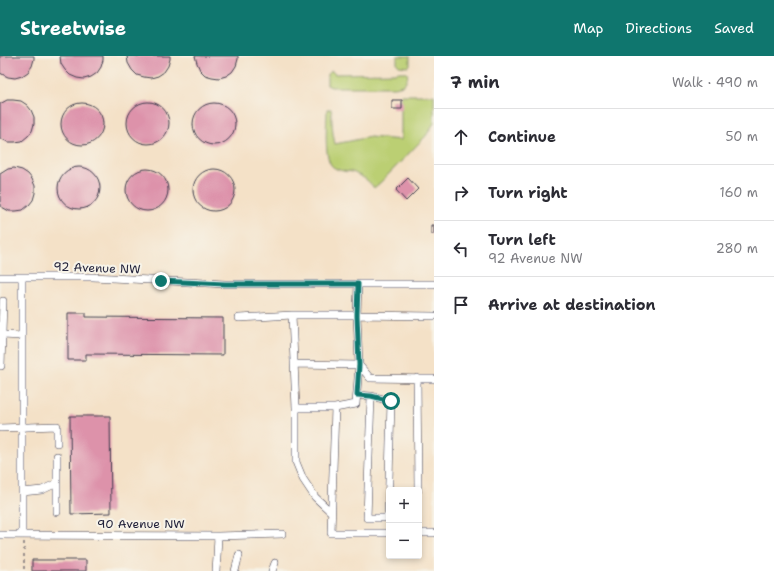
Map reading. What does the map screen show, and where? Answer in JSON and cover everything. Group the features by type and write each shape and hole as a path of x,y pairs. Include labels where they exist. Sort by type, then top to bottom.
{"street":[{"name":"92 Avenue NW","path":"0,277 93,277 225,284 434,284"},
{"path":"22,277 23,535"},
{"path":"296,408 335,408 356,404 359,365 357,315 358,284"},
{"path":"1,366 3,301"},
{"path":"292,314 296,408 296,462 303,479 315,497 331,512"},
{"path":"239,318 292,314 434,316"},
{"path":"1,336 22,336"},
{"path":"294,364 359,365 370,378 434,379"},
{"path":"417,378 418,487"},
{"path":"357,395 371,396 391,401 388,518 367,518 371,396"},
{"path":"335,408 331,533 386,533"},
{"path":"0,428 57,426 57,443"},
{"path":"57,456 57,512"},
{"path":"22,492 42,490 57,483"},
{"path":"422,533 434,533"},
{"name":"90 Avenue NW","path":"0,535 218,536 282,534"},
{"path":"216,571 218,536"},
{"path":"235,571 239,555"},
{"path":"272,571 275,563"}],"path":[{"path":"23,535 24,571"}],"green space":[{"path":"397,56 410,56 410,65 408,67 399,66 397,64"},
{"path":"332,71 335,74 402,72 407,73 408,76 403,85 395,87 331,87 327,85 327,74"},
{"path":"401,95 434,95 434,123 426,136 374,188 370,183 355,173 333,167 328,157 327,149 327,109 331,109 335,144 370,137 401,140"}],"building":[{"path":"0,56 34,56 34,59 28,72 15,78 8,77 0,73"},
{"path":"60,56 103,56 103,60 97,73 84,79 70,75 61,64"},
{"path":"127,56 170,56 170,59 164,72 151,78 137,75 128,63"},
{"path":"195,56 238,56 238,59 232,72 219,78 205,75 200,70"},
{"path":"7,100 21,101 27,105 34,117 32,131 22,141 8,142 0,138 0,104"},
{"path":"392,100 402,100 402,109 392,109"},
{"path":"144,102 152,102 160,105 166,111 169,123 166,135 160,141 152,144 144,144 136,141 130,135 127,127 127,119 130,111 136,105"},
{"path":"78,103 86,103 94,106 100,112 103,124 100,136 94,142 86,145 78,145 70,142 64,136 61,128 61,120 64,112 70,106"},
{"path":"210,103 218,103 226,106 232,112 235,124 232,136 226,142 218,145 210,145 202,142 196,136 193,128 193,120 196,112 202,106"},
{"path":"75,167 83,167 91,170 97,176 100,188 97,200 91,206 83,209 75,209 67,206 61,200 58,192 58,184 61,176 67,170"},
{"path":"14,168 22,170 28,174 35,186 35,193 33,200 23,210 9,211 0,206 0,174 8,169"},
{"path":"143,169 151,169 159,172 165,178 168,190 165,202 159,208 151,211 143,211 135,208 129,202 126,194 126,186 129,178 135,172"},
{"path":"210,169 218,169 226,172 232,178 235,190 232,202 226,208 218,211 210,211 202,208 196,202 193,194 193,186 196,178 202,172"},
{"path":"408,178 418,189 406,201 396,190"},
{"path":"431,225 434,225 434,234 431,234"},
{"path":"68,313 86,313 86,317 223,318 223,355 86,354 86,360 68,360"},
{"path":"70,416 110,416 111,513 71,514"},
{"path":"32,560 86,560 86,571 32,571"}],"route":[{"path":"161,281 225,284 358,284 357,315 359,365 357,395 371,396 391,401"}]}
